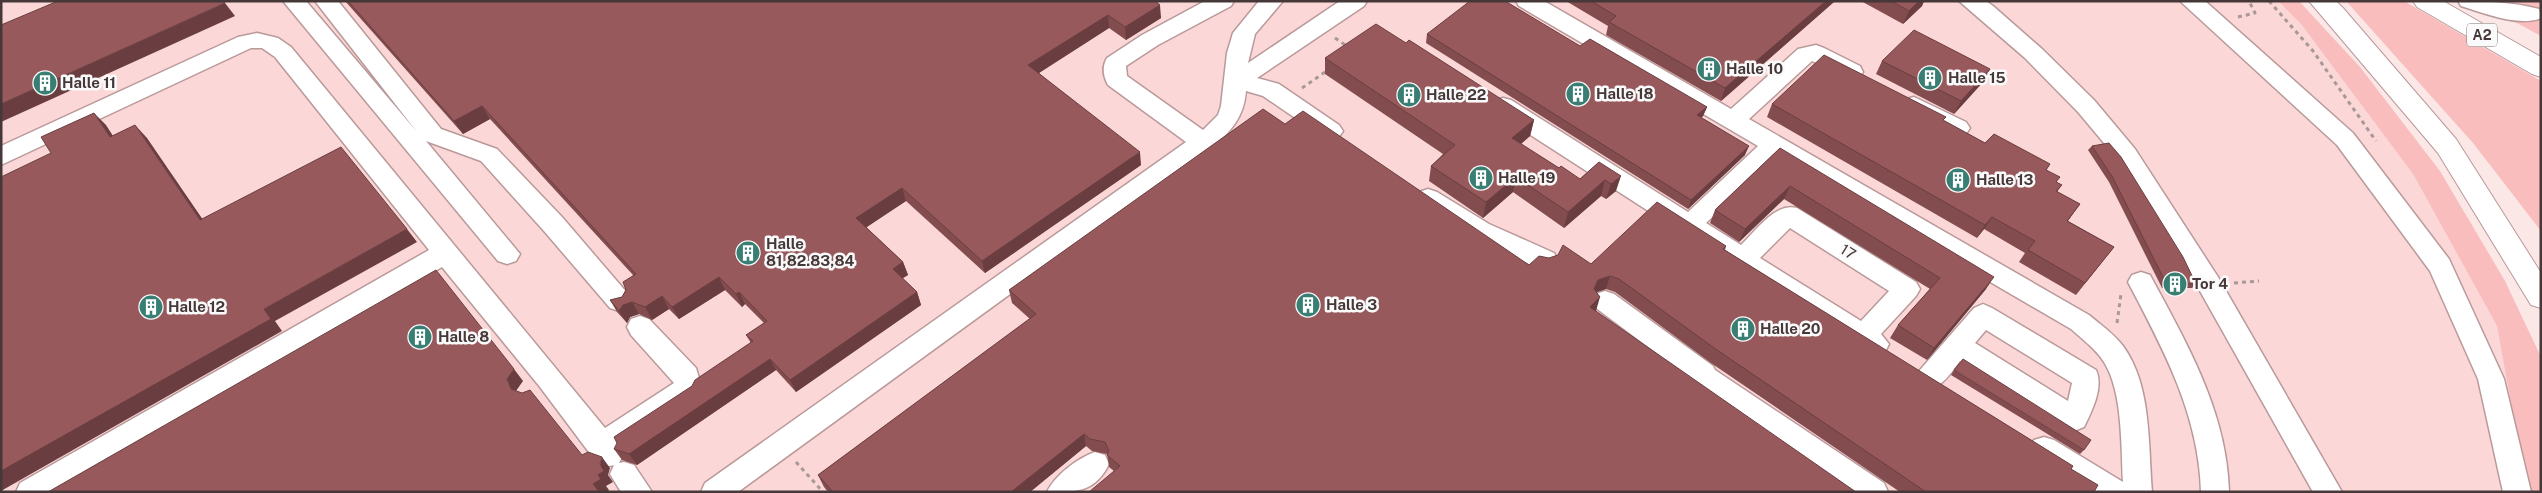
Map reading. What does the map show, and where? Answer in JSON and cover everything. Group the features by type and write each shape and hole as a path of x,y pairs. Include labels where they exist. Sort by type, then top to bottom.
{"highway":[{"path":"2321,1 2335,14 2447,146 2541,296"},
{"name":"A2","path":"2425,1 2541,68"},
{"name":"A2","path":"2454,1 2541,50"}],"street":[{"path":"294,1 507,254"},
{"path":"326,1 433,135 489,155 553,224 619,301"},
{"path":"1203,142 1116,79 1115,63 1150,40 1223,1"},
{"path":"715,492 1203,142 1229,118 1238,80 1239,50 1244,34 1255,18 1272,1"},
{"path":"1238,80 1356,1"},
{"path":"1527,1 2080,322 2101,340 2115,357 2128,386 2138,492"},
{"path":"1970,1 1985,11 2033,53 2086,106 2127,155 2209,284 2328,492"},
{"path":"2190,1 2216,21 2345,139 2440,266 2491,380 2517,492"},
{"path":"2469,1 2501,10 2536,16"},
{"path":"2508,1 2536,16"},
{"path":"1,156 246,42 260,38 270,41 284,52 445,253 541,386 618,467 688,388 686,376 640,327"},
{"path":"1733,121 1806,54 1816,53 1874,84"},
{"path":"1238,80 1270,90 1350,145"},
{"path":"1485,94 1922,373 1956,345 1983,315 2086,378 2080,408 2074,419 1956,345"},
{"path":"1900,97 1958,128"},
{"path":"1690,224 1774,145"},
{"path":"1406,184 1480,231 1545,260"},
{"name":"17","path":"1744,258 1788,214 1907,289 1863,336"},
{"path":"30,492 445,253"},
{"path":"2141,282 2168,334 2195,394 2210,438 2215,492"},
{"path":"1605,302 1708,377 1874,492"},
{"path":"2023,436 2114,492"},
{"path":"1061,492 1095,464"}],"path":[{"path":"1286,100 1332,68"},
{"path":"780,446 823,492"}],"shaded area":[{"path":"1,1 2278,1 2301,24 2413,174 2497,326 2527,492 1,492"},
{"path":"2278,1 2299,1 2360,67 2440,171 2505,281 2541,357 2541,492 2527,492 2497,326 2413,174 2301,24"},
{"path":"2346,1 2404,1 2541,81 2541,231 2473,143"},
{"path":"2476,1 2541,1 2541,36"}],"building":[{"name":"Halle 11","path":"58,1 223,1 225,3 1,104 1,25"},
{"name":"Halle 81,82.83,84","path":"348,1 1155,1 1160,5 1125,27 1108,15 1028,65 1140,152 982,261 902,188 856,218 903,262 893,269 917,292 790,380 770,359 629,454 614,449 617,443 614,437 692,386 695,380 753,341 746,335 767,321 739,292 736,294 719,277 672,307 662,296 645,307 632,302 623,305 619,311 610,300 622,297 626,290 623,282 636,274 482,106 454,121"},
{"name":"Halle 18","path":"1470,1 1505,1 1580,46 1590,39 1707,107 1697,115 1749,146 1691,200 1427,34"},
{"name":"Halle 10","path":"1591,1 1826,1 1725,88 1609,22 1616,16"},
{"path":"1891,1 1919,1 1909,11"},
{"path":"1376,24 1406,43 1409,40 1534,120 1512,138 1559,168 1561,166 1580,179 1599,162 1621,176 1611,184 1605,180 1568,212 1516,177 1486,202 1431,166 1455,145 1325,58"},
{"name":"Halle 15","path":"1914,30 1990,69 1961,101 1882,61"},
{"name":"Halle 13","path":"1824,55 1946,117 1943,120 1985,143 1994,134 2050,164 2046,170 2060,177 2056,182 2062,185 2056,191 2080,204 2067,221 2114,247 2085,283 2028,250 2035,241 1992,217 1985,225 1772,104"},
{"name":"Halle 3","path":"1263,109 1285,124 1303,111 1529,265 1539,256 1549,258 1558,255 1563,245 1591,264 1657,202 1726,246 1723,249 2073,466 2071,469 2098,485 2094,492 1926,492 1717,350 1619,279 1610,276 1598,280 1594,289 1600,297 1590,307 1856,492 1089,492 1120,466 1107,455 1109,451 1105,442 1090,439 1084,434 1011,492 833,492 818,475 1036,314 1009,290"},
{"name":"Halle 12","path":"94,113 110,137 135,125 200,220 341,147 407,229 264,309 271,319 1,471 1,177 51,153 41,137"},
{"path":"2109,143 2121,157 2183,257 2196,284 2166,283 2113,178 2092,146"},
{"path":"1780,148 1994,277 1934,348 1898,325 1940,278 1790,186 1745,229 1715,210"},
{"name":"Halle 8","path":"436,270 514,369 507,379 511,389 522,393 530,390 582,455 588,452 602,457 600,464 604,471 598,475 601,479 593,484 599,492 48,492"},
{"path":"1963,359 2091,440 2084,450 1954,370"}],"place":[{"name":"Halle 10","path":"1709,69"},
{"name":"Halle 15","path":"1930,78"},
{"name":"Halle 11","path":"45,83"},
{"name":"Halle 18","path":"1578,94"},
{"name":"Halle 22","path":"1409,95"},
{"name":"Halle 19","path":"1481,178"},
{"name":"Halle 13","path":"1958,180"},
{"name":"Halle 81,82.83,84","path":"748,253"},
{"name":"Tor 4","path":"2175,284"},
{"name":"Halle 3","path":"1308,305"},
{"name":"Halle 12","path":"151,307"},
{"name":"Halle 20","path":"1743,329"},
{"name":"Halle 8","path":"420,337"}]}
